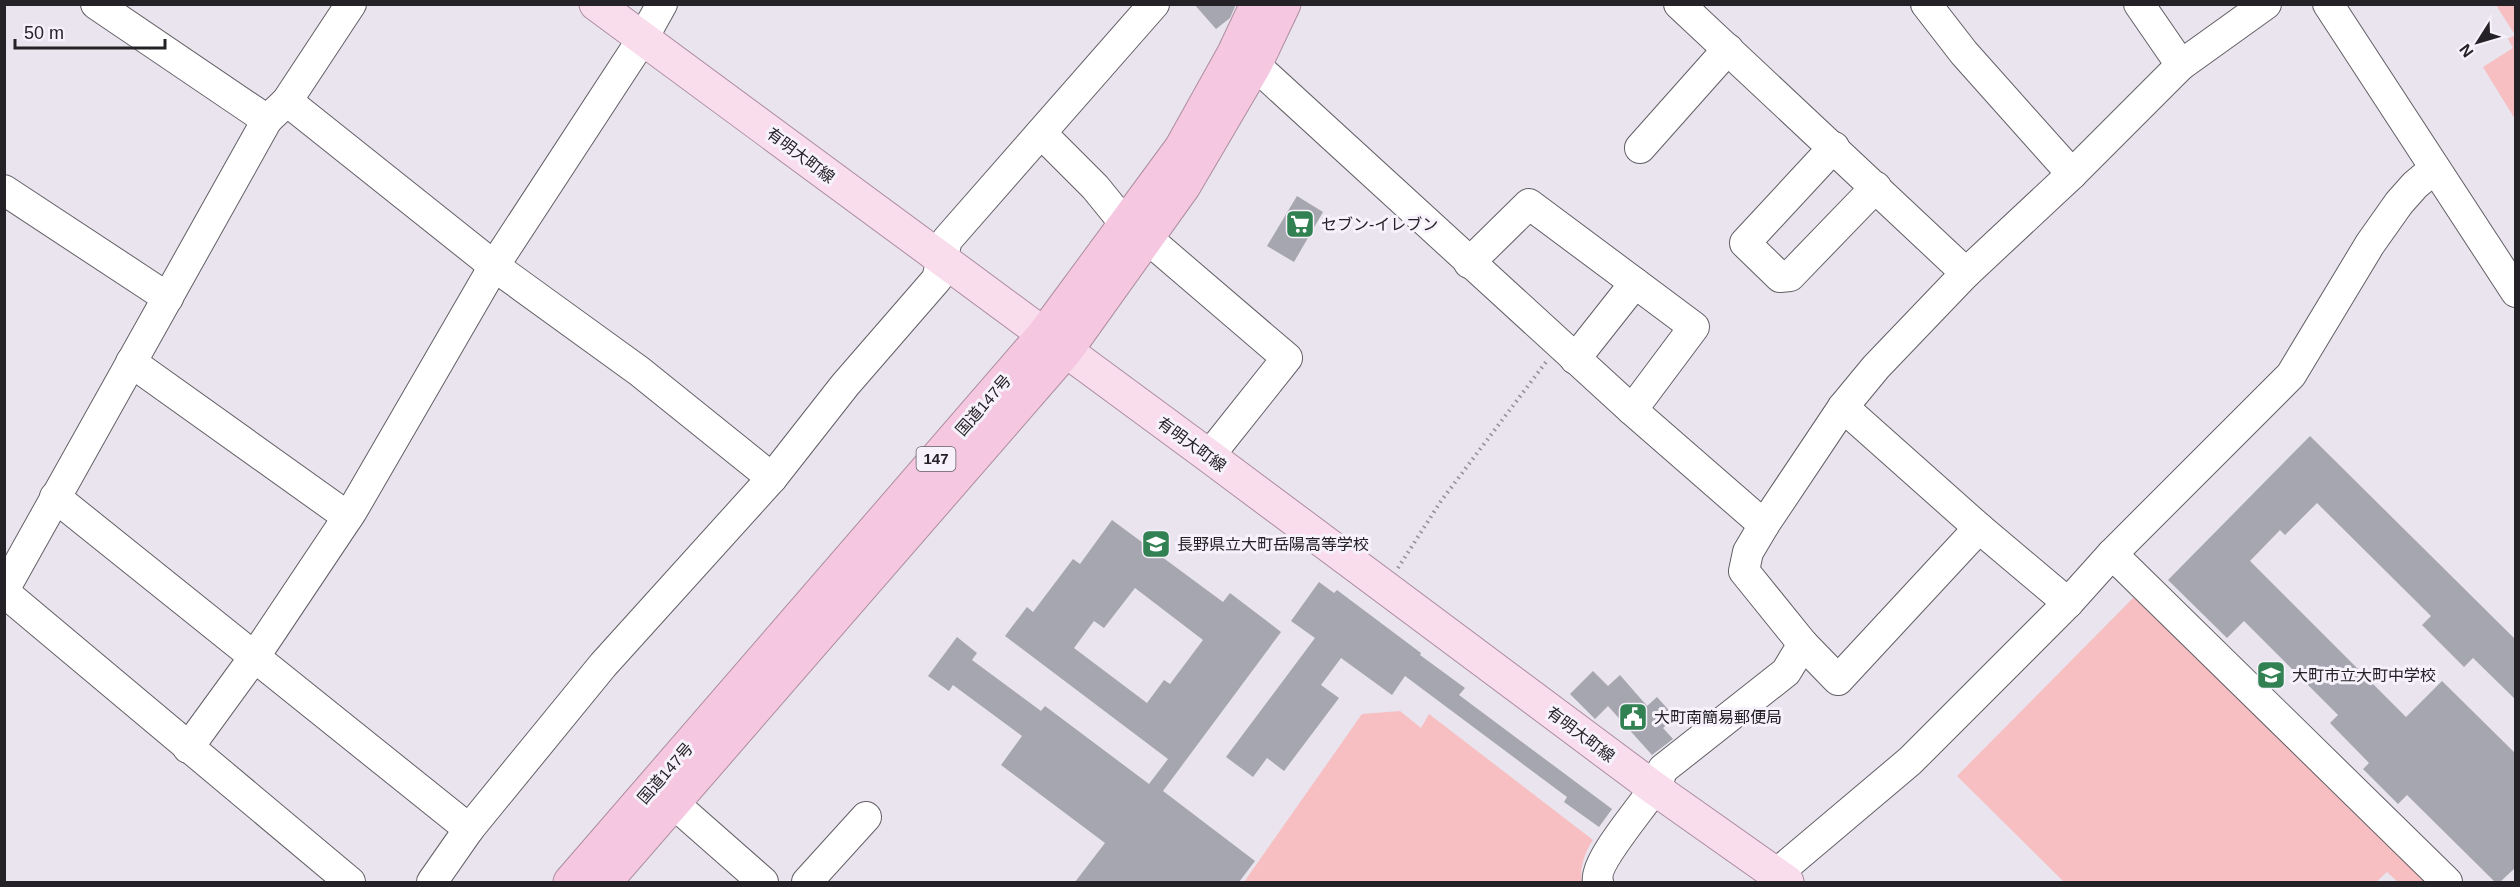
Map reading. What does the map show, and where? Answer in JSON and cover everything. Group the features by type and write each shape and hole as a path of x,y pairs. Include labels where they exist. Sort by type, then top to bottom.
{"highway":[{"name":"国道147号","path":"570,882 664,794 1055,343 1137,232 1234,53 1257,4"},
{"name":"国道147号","path":"1137,232 1184,186 1255,65 1284,4"},
{"name":"国道147号","path":"605,882 664,794"}],"main road":[{"name":"有明大町線","path":"596,4 1209,456 1654,788 1781,879"}],"street":[{"path":"96,4 277,110 639,371 771,477"},
{"path":"350,882 4,591 131,362 277,110 351,4"},
{"path":"188,748 255,656 348,517 494,266 643,38 662,4"},
{"path":"432,882 469,829 603,665 771,477 845,385 937,279 947,240 1154,4"},
{"path":"1679,4 1966,273"},
{"path":"1926,4 1964,53 2072,174"},
{"path":"2139,4 2181,65"},
{"path":"1979,528 1838,680 1803,644 1744,571 1748,552 1764,525 1844,407 1876,367 1966,273 2072,174 2181,65 2266,4"},
{"path":"2328,4 2434,169 2504,250 2516,292"},
{"path":"1640,148 1728,49"},
{"path":"1255,65 1567,352 1764,525"},
{"path":"1041,133 1137,232 1287,358 1209,456"},
{"path":"1834,147 1745,243 1780,277 1790,276 1876,187"},
{"path":"1781,879 1910,761 2291,375 2370,244 2399,203 2434,169"},
{"path":"4,190 168,298"},
{"path":"1469,263 1529,204 1694,327 1632,410"},
{"path":"1567,352 1635,283"},
{"path":"131,362 348,517"},
{"path":"1844,407 1979,528 2068,603"},
{"path":"55,497 469,829"},
{"path":"2112,554 2447,882"},
{"path":"1598,882 1597,877 1602,863 1654,788 1663,769 1786,672 1803,644"},
{"path":"664,794 763,882"},
{"path":"807,882 866,817"}],"path":[{"path":"1385,588 1441,501 1567,352"}],"shaded area":[{"path":"2496,5 2515,5 2515,35"},
{"path":"2515,35 2515,119 2483,67 2513,48 2508,39"},
{"path":"2138,593 2431,882 2398,882 2387,872 2376,882 2064,882 1957,776"},
{"path":"1400,711 1421,728 1429,714 1593,840 1583,860 1582,882 1244,882 1362,714"}],"building":[{"path":"1194,4 1236,4 1230,18 1216,29"},
{"path":"1297,196 1323,212 1294,262 1267,246"},
{"path":"2310,436 2516,640 2516,700 2473,658 2464,667 2422,625 2431,616 2317,503 2285,535 2280,530 2250,561 2406,717 2442,681 2516,754 2516,867 2500,882 2495,882 2407,795 2398,804 2363,769 2369,763 2330,723 2338,715 2244,621 2227,638 2168,580"},
{"path":"1112,520 1223,602 1230,593 1281,632 1163,791 1255,861 1239,882 1075,882 1105,843 1001,765 1022,736 953,685 949,691 928,676 957,637 977,653 972,660 1041,711 1045,706 1149,784 1168,759 1005,636 1027,607 1033,612 1073,559 1080,564","holes":["1135,588 1203,640 1170,684 1164,680 1147,703 1074,648 1094,621 1104,628"]},
{"path":"1319,582 1334,593 1337,590 1421,653 1420,655 1465,688 1459,695 1612,809 1599,827 1564,802 1567,797 1405,676 1392,695 1341,658 1321,685 1339,698 1284,771 1267,758 1253,777 1226,757 1315,638 1291,621"},
{"path":"1593,671 1608,686 1620,675 1647,706 1657,697 1675,717 1663,728 1673,739 1652,755 1608,706 1595,719 1570,694"}],"place":[{"name":"セブン-イレブン","path":"1300,224"},
{"name":"長野県立大町岳陽高等学校","path":"1156,544"},
{"name":"大町市立大町中学校","path":"2271,675"},
{"name":"大町南簡易郵便局","path":"1633,717"}]}
